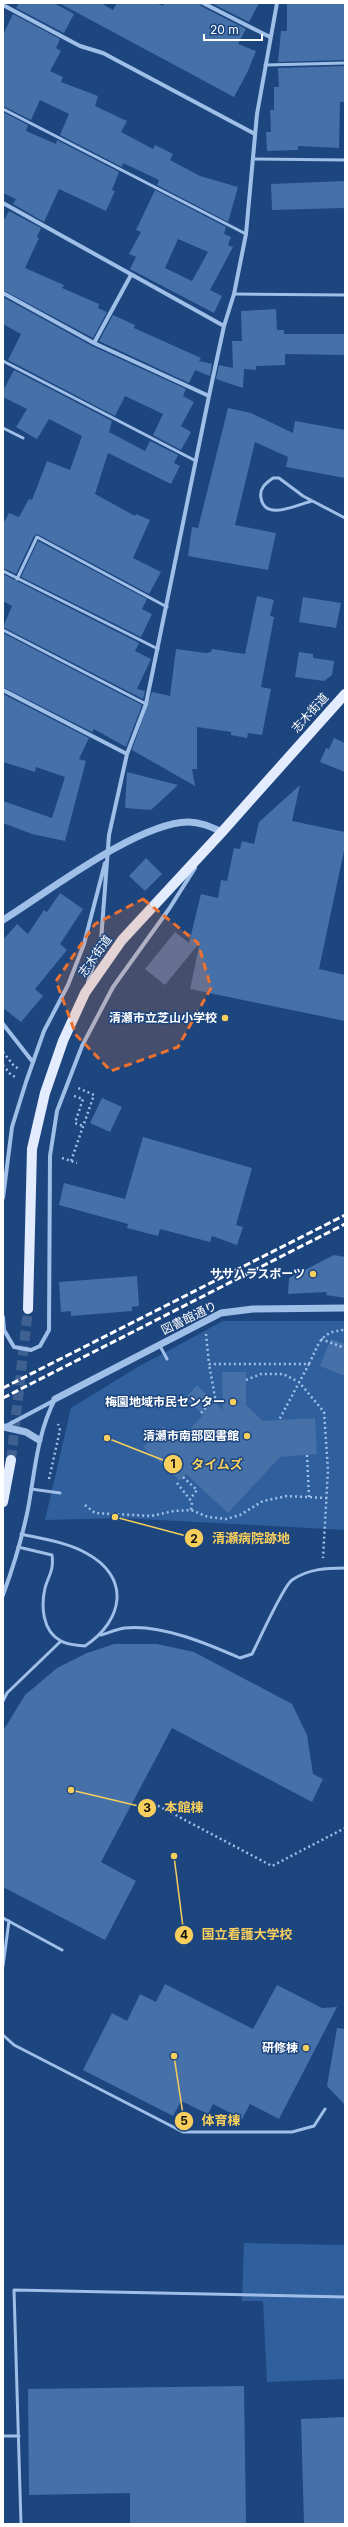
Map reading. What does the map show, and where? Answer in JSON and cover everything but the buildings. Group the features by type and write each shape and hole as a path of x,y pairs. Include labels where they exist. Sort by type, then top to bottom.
{"main road":[{"name":"志木街道","path":"28,1310 32,1149 45,1093 63,1041 85,993 122,940 206,850 345,694"},
{"path":"3,1502 11,1460"}],"street":[{"path":"203,3 270,37"},
{"path":"85,993 101,941 109,835 127,754 146,704 209,396 224,326 234,294 246,234 255,134 265,65 277,3"},
{"path":"3,5 80,46 103,53 255,134"},
{"path":"3,203 224,326"},
{"path":"94,343 131,275"},
{"path":"3,293 94,343 209,396"},
{"path":"3,690 127,754"},
{"path":"3,920 108,853 153,830 187,822 206,825 222,832"},
{"path":"3,1317 4,1330 14,1347 31,1350 40,1346 49,1330 50,1156 57,1110 82,1046 113,987 168,909 206,850"},
{"path":"3,1198 12,1127 32,1061 84,944 108,853"},
{"path":"3,1024 32,1061"},
{"name":"図書館通り","path":"55,1399 220,1313 253,1309 345,1308"},
{"path":"4,1427 55,1399"},
{"path":"3,1595 18,1547 31,1489 39,1440 46,1417 55,1399"},
{"path":"4,1427 26,1432 39,1440"}],"lane":[{"path":"265,65 345,63"},
{"path":"3,109 246,234"},
{"path":"253,159 345,160"},
{"path":"234,294 345,295"},
{"path":"3,361 196,461"},
{"path":"3,428 23,438"},
{"path":"312,501 277,512 268,509 262,503 260,496 262,487 273,478 279,478 312,501 345,518"},
{"path":"18,579 38,537 167,607"},
{"path":"3,571 158,649"},
{"path":"3,630 146,704"},
{"path":"160,1344 167,1359"},
{"path":"31,1489 60,1493"},
{"path":"21,1534 86,1553 108,1570 118,1592 115,1612 101,1635"},
{"path":"18,1547 52,1555 54,1567 46,1586 42,1606 46,1625 61,1641 86,1646 101,1635 124,1628 152,1629 206,1643 240,1658 252,1654 290,1581 304,1573 322,1568 345,1568"},
{"path":"3,1701 7,1693 61,1641"},
{"path":"3,1918 62,1950"},
{"path":"3,1966 9,1921"},
{"path":"3,2035 14,2045 183,2132 292,2132 314,2126 325,2109"},
{"path":"21,2524 14,2290 345,2297"},
{"path":"3,2436 19,2436"}],"path":[{"path":"3,1052 14,1066"},
{"path":"3,1066 8,1072"},
{"path":"71,1161 94,1095 74,1087"},
{"path":"83,1099 75,1123 83,1126"},
{"path":"60,1157 77,1163"},
{"path":"201,1413 215,1397 209,1364 206,1330"},
{"path":"279,1420 321,1339 331,1330 345,1330"},
{"path":"321,1339 345,1348"},
{"path":"209,1364 309,1364"},
{"path":"246,1380 261,1374 283,1374 299,1382 324,1412 328,1470 322,1568"},
{"path":"49,1479 60,1430"},
{"path":"307,1455 309,1497"},
{"path":"183,1477 197,1490 190,1499"},
{"path":"177,1484 190,1499 191,1510"},
{"path":"85,1505 95,1513 151,1516 174,1511 191,1510 208,1517 226,1519 240,1515 263,1501 287,1496 327,1498"},
{"path":"149,1801 272,1866 345,1828"}],"highlighted area":[{"path":"143,899 198,943 211,988 178,1047 111,1071 76,1035 56,981 95,924"}],"shaded area":[{"path":"223,1321 345,1321 345,1530 122,1518 45,1520 71,1408 136,1368"},
{"path":"244,2243 345,2245 345,2379 267,2382 263,2301 242,2301"}],"tunnel":[{"path":"11,1460 28,1309"}],"railway":[{"path":"3,1388 345,1215"},
{"path":"3,1398 345,1224"}],"place":[{"name":"清瀬市立芝山小学校","path":"225,1018"},
{"name":"ササハラスポーツ","path":"313,1274"},
{"name":"梅園地域市民センター","path":"233,1402"},
{"name":"清瀬市南部図書館","path":"247,1436"},
{"name":"タイムズ","path":"107,1438"},
{"name":"清瀬病院跡地","path":"115,1517"},
{"name":"本館棟","path":"71,1790"},
{"name":"国立看護大学校","path":"174,1856"},
{"name":"研修棟","path":"306,2048"},
{"name":"体育棟","path":"174,2056"}]}
